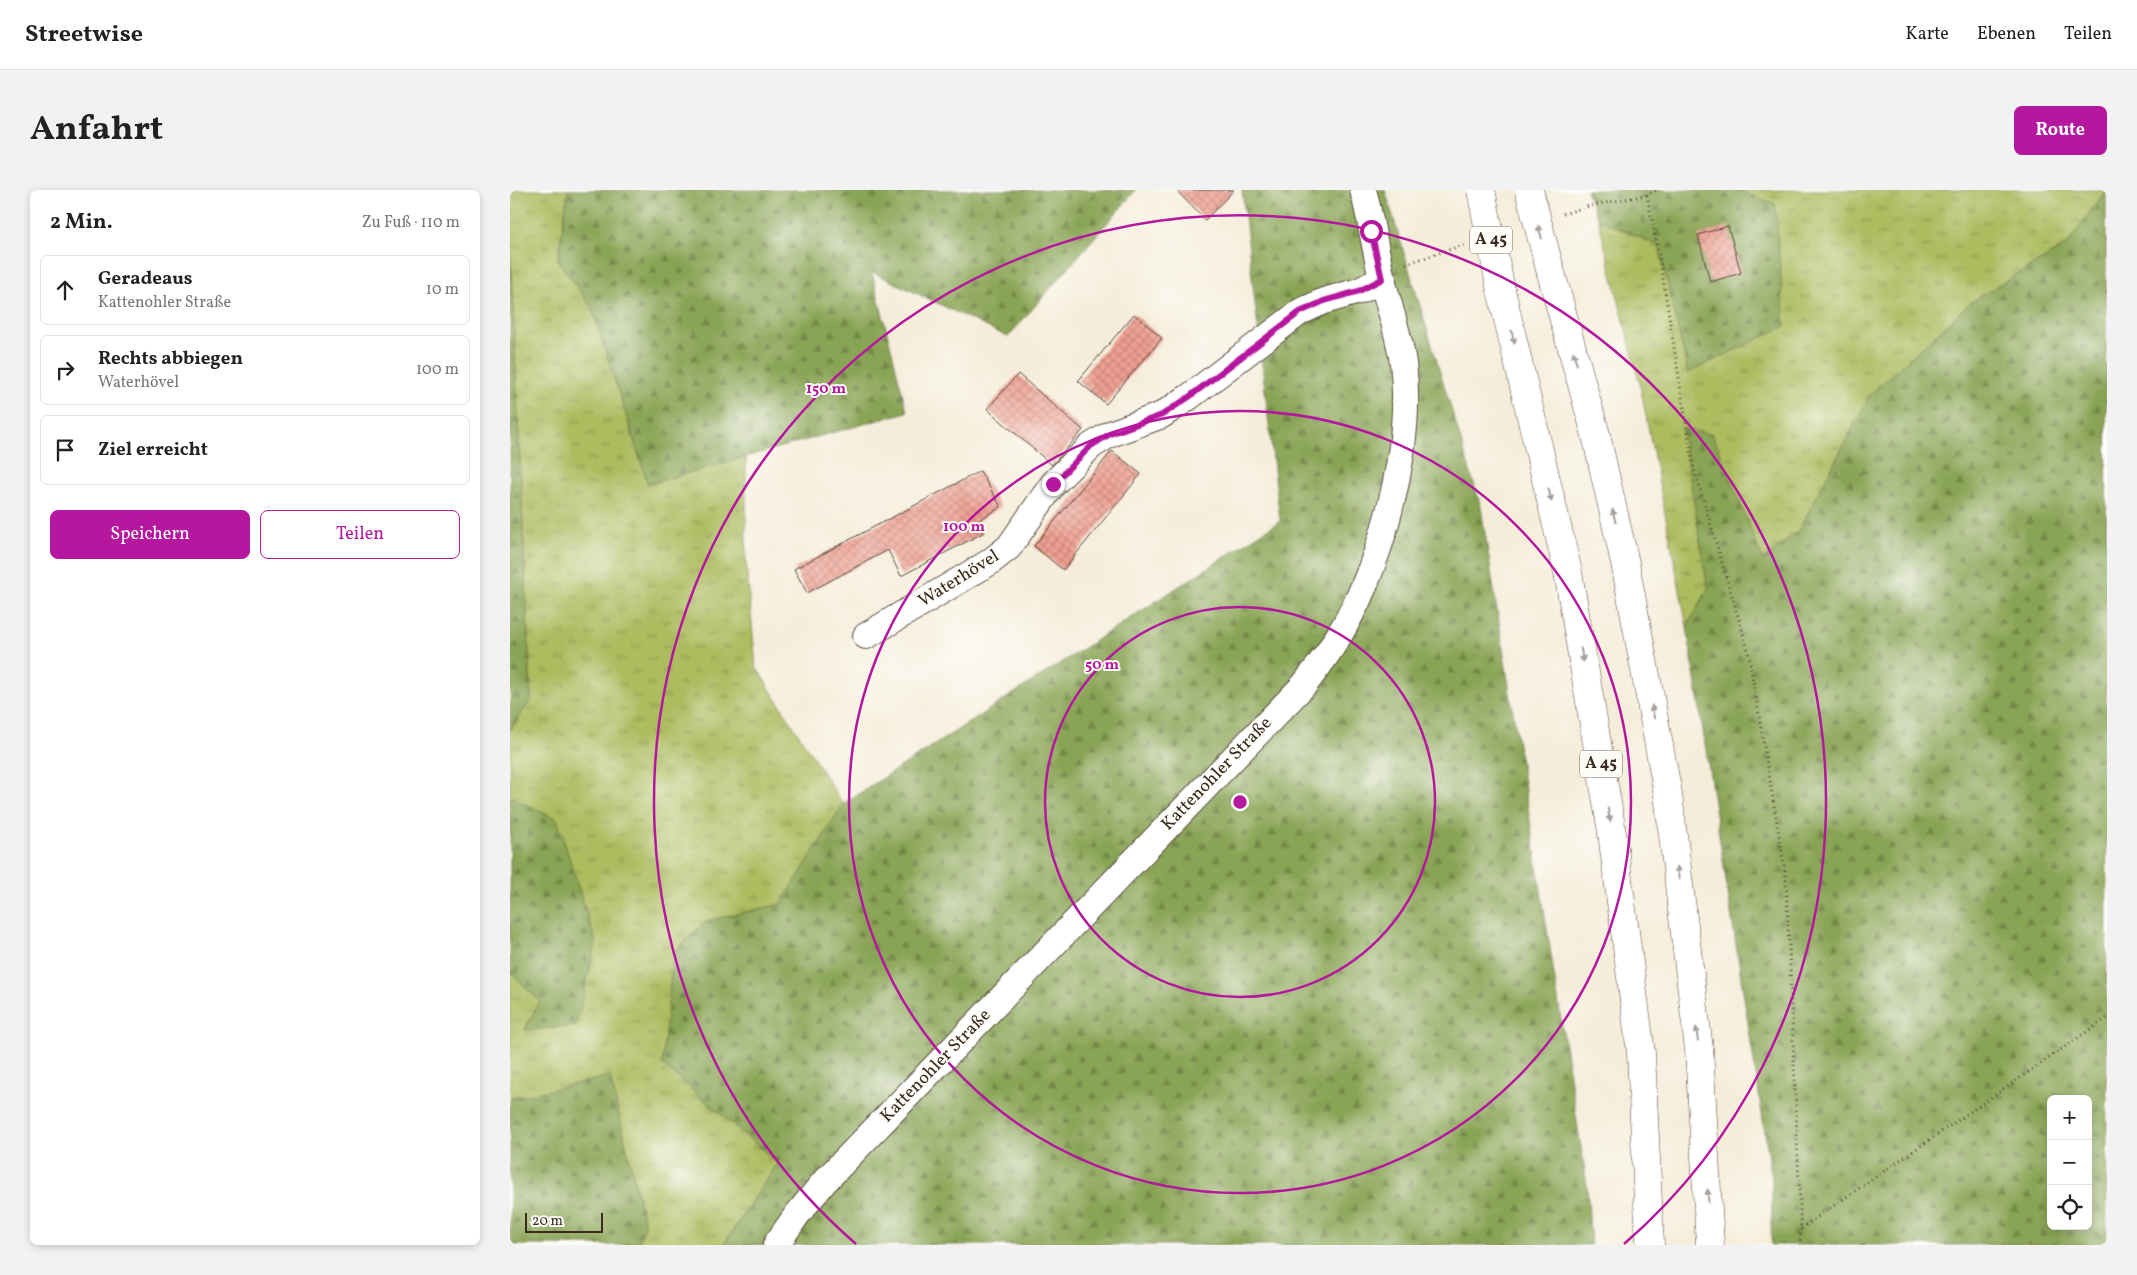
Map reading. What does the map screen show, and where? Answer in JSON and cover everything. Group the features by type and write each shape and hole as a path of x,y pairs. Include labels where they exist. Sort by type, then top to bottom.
{"highway":[{"name":"A 45","path":"1481,190 1501,290 1568,572 1611,826 1641,1053 1650,1245"},
{"name":"A 45","path":"1529,190 1596,434 1625,563 1668,794 1698,1049 1710,1245"}],"street":[{"name":"Kattenohler Straße","path":"776,1245 796,1216 824,1182 1304,685 1331,648 1354,606 1388,516 1398,472 1402,435 1404,372 1399,342 1382,279 1363,190"},
{"name":"Waterhövel","path":"866,636 990,562 1009,546 1053,484 1091,446 1110,434 1162,415 1189,397 1300,312 1324,301 1359,291 1382,279"}],"path":[{"path":"1656,190 1647,195 1660,260 1693,465 1748,650 1786,877 1801,1229 1800,1245"},
{"path":"1801,1229 2107,1018"}],"green space":[{"path":"510,190 568,190 558,260 592,308 648,484 746,457 746,560 756,667 843,804 782,904 706,921 662,1064 778,1163 723,1245 637,1245 645,1227 610,1077 510,1099 510,972 540,1001 525,1029 576,1026 557,820 510,797 510,730 531,700 510,244"},
{"path":"568,190 1136,190 1008,337 872,272 907,412 648,484 592,308 558,260"},
{"path":"1242,190 1385,190 1481,507 1587,1185 1591,1245 723,1245 778,1163 662,1064 673,953 706,921 781,904 843,804 1280,521"},
{"path":"1586,190 1737,190 1775,204 1785,326 1688,373 1659,246 1598,219"},
{"path":"1737,190 2106,190 2068,244 1971,302 1870,395 1799,530 1763,561 1712,434 1682,430 1708,589 1687,627 1640,385 1598,219 1659,246 1688,372 1775,204"},
{"path":"2106,190 2107,1245 1771,1245 1772,1179 1687,627 1708,589 1682,429 1712,434 1763,560 1799,530 1870,395 1971,302 2068,244"},
{"path":"510,244 531,700 510,730"},
{"path":"510,797 557,819 596,943 576,1026 525,1030 540,1001 510,972"},
{"path":"610,1076 645,1227 637,1245 510,1245 510,1099"}],"building":[{"path":"1176,190 1234,190 1205,220"},
{"path":"1728,226 1741,273 1710,282 1698,235"},
{"path":"1134,314 1162,338 1106,404 1078,381"},
{"path":"1018,374 1083,430 1052,465 987,409"},
{"path":"1112,451 1141,474 1063,570 1034,546"},
{"path":"980,471 1001,507 977,521 983,533 901,576 888,550 807,593 794,569"}],"route":[{"path":"1053,484 1091,446 1110,434 1162,415 1189,397 1300,312 1324,301 1359,291 1382,279 1371,231"}]}
